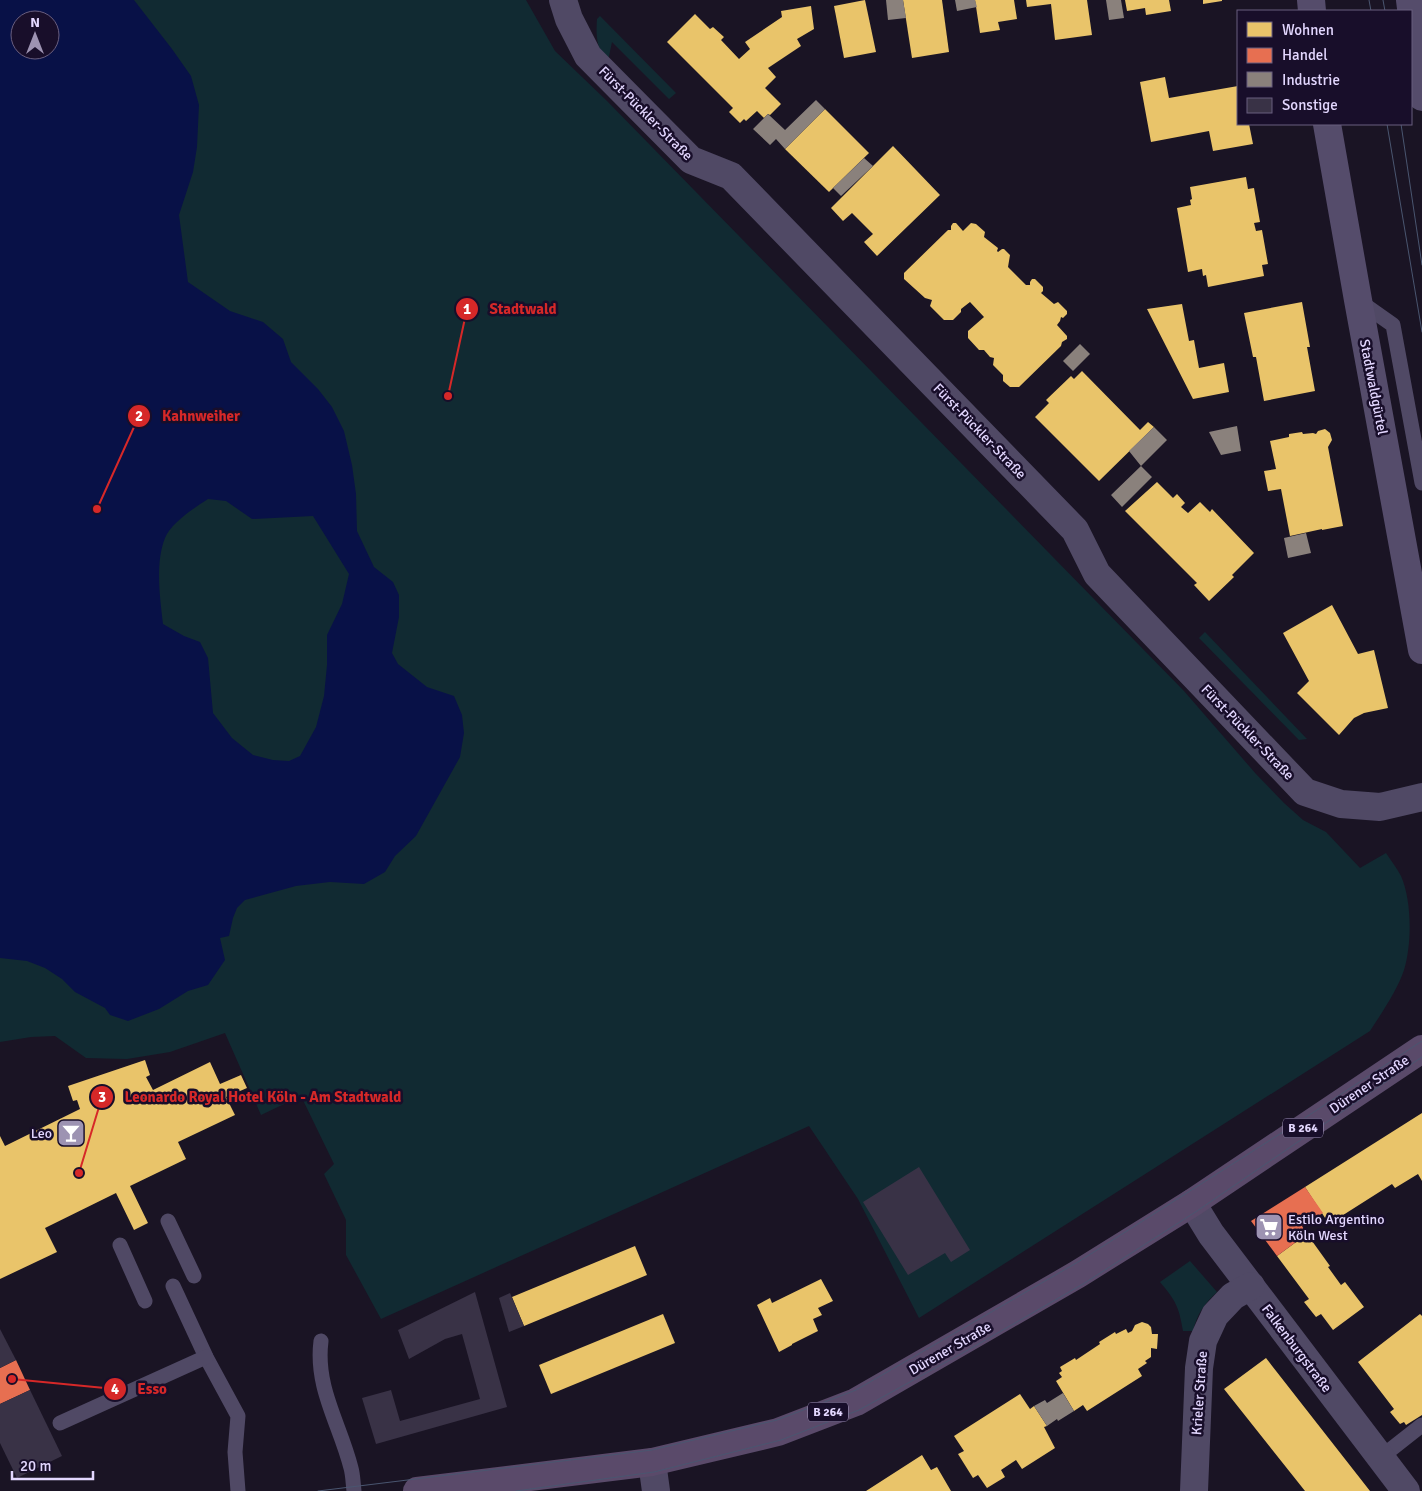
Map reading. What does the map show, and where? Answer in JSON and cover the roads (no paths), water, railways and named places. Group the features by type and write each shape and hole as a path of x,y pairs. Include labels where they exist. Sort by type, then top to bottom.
{"main road":[{"path":"1412,16 1422,97"},
{"name":"Stadtwaldgürtel","path":"1327,125 1422,645"},
{"name":"Dürener Straße","path":"417,1491 652,1462 778,1432 856,1402 1078,1274 1192,1203 1422,1050"}],"street":[{"name":"Fürst-Pückler-Straße","path":"563,0 569,19 588,56 691,160 731,176 972,423 1075,530 1096,574 1305,792 1341,804 1380,807 1422,797"},
{"name":"Falkenburgstraße","path":"1192,1203 1211,1234 1406,1491"},
{"name":"Krieler Straße","path":"1194,1491 1199,1368 1203,1341 1215,1315 1233,1296 1251,1286"},
{"path":"652,1462 656,1491"}],"lane":[{"path":"1358,300 1393,325 1422,483"},
{"path":"168,1221 194,1276"},
{"path":"120,1245 145,1301"},
{"path":"173,1286 206,1357 238,1416 235,1452 238,1491"},
{"path":"321,1341 319,1358 322,1386 352,1469 354,1491"},
{"path":"60,1423 206,1357"},
{"path":"1380,1458 1422,1425"}],"tram line":[{"path":"1369,0 1371,10"},
{"path":"1383,0 1385,10"},
{"path":"1387,125 1422,332"},
{"path":"1401,125 1422,265"},
{"path":"318,1491 652,1450 777,1420 856,1390 1078,1262 1422,1041"},
{"path":"516,1491 654,1472 781,1440 859,1410 1083,1284 1197,1211 1422,1057"}],"place":[{"name":"Stadtwald","path":"448,396"},
{"name":"Kahnweiher","path":"97,509"},
{"name":"Leo","path":"71,1133"},
{"name":"Leonardo Royal Hotel Köln - Am Stadtwald","path":"79,1173"},
{"name":"Estilo Argentino Köln West","path":"1269,1227"},
{"name":"Esso","path":"12,1379"}]}
